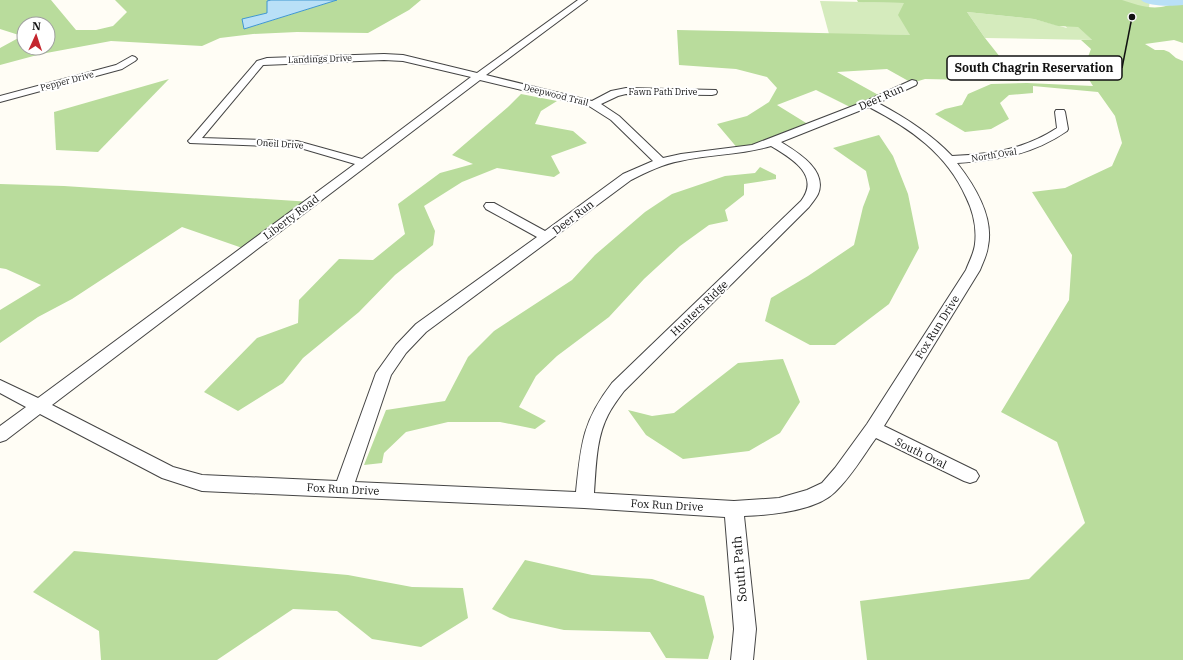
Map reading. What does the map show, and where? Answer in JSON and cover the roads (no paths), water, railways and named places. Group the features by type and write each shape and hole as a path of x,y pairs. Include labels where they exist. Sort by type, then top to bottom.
{"street":[{"name":"Liberty Road","path":"0,435 479,76 583,0"},
{"name":"Landings Drive","path":"194,141 260,63 267,60 394,57 479,76"},
{"name":"Pepper Drive","path":"0,98 119,67 132,59"},
{"name":"Deepwood Trail","path":"479,76 593,104 615,118 661,162"},
{"name":"Deer Run","path":"343,489 384,373 401,349 421,328 627,177 661,162 681,157 753,148 772,142 870,103 912,83"},
{"name":"Fawn Path Drive","path":"593,104 615,93 626,91 712,92"},
{"name":"Fox Run Drive","path":"0,386 168,473 202,483 584,500 734,509 779,506 811,497 828,488 841,473 873,429 973,270 982,245 982,222 976,202 951,160 931,141 914,128 896,116 870,103"},
{"name":"North Oval","path":"951,160 1007,155 1031,148 1049,139 1063,129 1060,112"},
{"name":"Oneil Drive","path":"194,141 297,144 364,162"},
{"name":"Hunters Ridge","path":"584,500 590,447 595,426 604,406 618,386 805,204 813,192 813,182 804,164 791,153 772,142"},
{"path":"490,206 547,236"},
{"name":"South Oval","path":"873,429 970,476"},
{"name":"South Path","path":"734,509 745,628 742,660"}],"water":[{"path":"337,0 244,29 242,19 267,13 267,1"}],"waterway":[{"path":"1146,0 1169,3 1183,2"}],"place":[{"name":"South Chagrin Reservation","path":"1132,17"}]}
